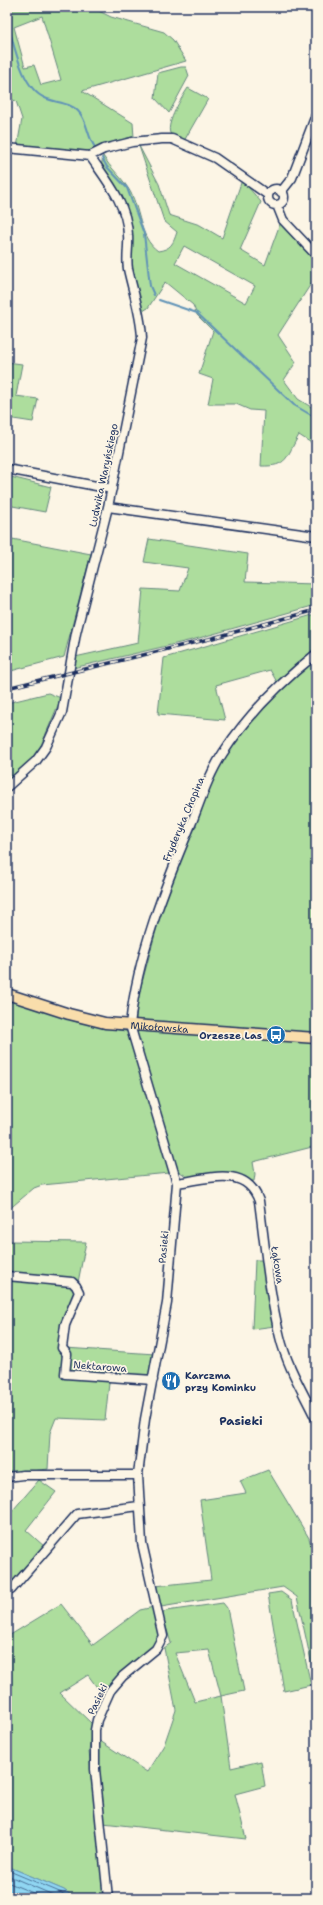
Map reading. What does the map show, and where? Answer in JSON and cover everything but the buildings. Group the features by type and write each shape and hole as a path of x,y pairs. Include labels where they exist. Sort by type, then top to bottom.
{"main road":[{"name":"Mikołowska","path":"7,994 87,1019 130,1025 316,1038"}],"street":[{"path":"281,192 292,178 316,114"},
{"path":"7,148 90,156 104,149 132,142 162,138 172,139 214,158 268,195 268,200 277,205 283,220 316,255"},
{"name":"Ludwika Waryńskiego","path":"7,787 36,761 46,747 62,712 76,633 108,507 142,338 141,318 128,266 128,235 125,217 120,202 112,187 90,156"},
{"path":"268,195 274,190 281,192"},
{"path":"277,205 283,198 281,192"},
{"path":"7,469 112,489"},
{"path":"108,507 316,536"},
{"name":"Fryderyka Chopina","path":"130,1025 132,1005 148,941 161,899 176,859 215,768 230,743 256,711 298,668 316,654"},
{"name":"Pasieki","path":"108,1898 95,1769 95,1730 110,1691 123,1676 156,1649 163,1636 146,1567 139,1506 138,1475 145,1419 167,1303 177,1183 130,1025"},
{"name":"Łąkowa","path":"177,1183 233,1177 243,1180 256,1192 259,1201 268,1269 280,1338 288,1360 316,1418"},
{"name":"Nektarowa","path":"7,1276 72,1282 76,1286 79,1292 65,1325 62,1348 67,1354 65,1374 153,1380"},
{"path":"7,1477 23,1475 138,1475"},
{"path":"11,1590 77,1514 139,1506"}],"green space":[{"path":"7,7 91,7 111,17 164,32 173,40 186,61 82,91 133,123 134,137 115,141 90,151 17,147 22,119 16,101 7,98","holes":["42,16 61,80 41,85 34,65 25,67 14,27"]},
{"path":"186,67 189,76 169,113 155,98 158,73"},
{"path":"188,88 208,99 184,141 172,136 169,129 175,110"},
{"path":"139,146 159,184 169,215 200,225 222,238 242,180 261,202 240,250 265,265 281,221 316,261 316,276 278,335 296,362 284,380 298,399 316,410 316,446 299,435 285,459 276,465 261,466 264,411 250,410 236,404 208,404 213,379 199,374 213,331 197,315 193,305 165,282 148,308 143,311 131,267 131,221 121,196 101,167 103,156 128,188 135,204 143,230 152,245 158,251 166,249 171,245 177,232 164,221","holes":["184,246 255,286 246,303 175,263"]},
{"path":"7,362 22,364 16,396 38,399 33,422 7,418"},
{"path":"7,476 51,487 45,512 7,505"},
{"path":"7,538 91,554 64,657 7,672"},
{"path":"149,539 248,554 245,582 316,584 316,605 192,640 73,668 75,657 138,643 143,589 180,591 188,568 144,562"},
{"path":"316,614 316,1146 253,1162 255,1174 254,1181 249,1181 236,1174 229,1173 189,1178 180,1172 42,1185 34,1188 7,1211 7,998 77,1022 135,1033 137,1001 164,901 179,860 217,768 231,744 281,689 270,670 216,685 225,720 158,714 164,658"},
{"path":"48,693 61,698 37,755 7,782 7,703"},
{"path":"7,1241 86,1242 65,1348 155,1354 152,1376 110,1374 105,1420 56,1418 50,1433 48,1469 7,1474"},
{"path":"255,1260 263,1260 275,1326 252,1329"},
{"path":"268,1470 309,1538 316,1564 316,1684 297,1597 283,1587 161,1607 155,1586 211,1580 200,1500 246,1493 240,1481"},
{"path":"39,1480 56,1492 26,1530 45,1547 7,1589 7,1517"},
{"path":"281,1592 292,1600 311,1685 284,1691 268,1594"},
{"path":"223,1603 227,1608 244,1691 221,1696 231,1768 261,1761 265,1786 235,1794 246,1839 103,1823 97,1739 147,1772 164,1745 176,1710 164,1648 171,1643 162,1614 166,1611","holes":["209,1650 221,1696 195,1702 175,1653"]},
{"path":"61,1604 93,1645 140,1610 154,1607 161,1637 155,1646 104,1697 88,1675 60,1693 92,1724 89,1752 105,1898 75,1898 64,1890 7,1866 7,1637"}],"water":[{"path":"7,1866 64,1890 75,1898 7,1898"}],"waterway":[{"path":"7,21 20,64 30,85 37,93 45,98 67,104 78,111 84,119 90,139 95,147"},
{"path":"102,158 107,167 127,188 144,234 150,286 154,295"},
{"path":"159,300 197,313 294,405 316,418"}],"railway":[{"path":"7,688 209,639 316,610"}],"place":[{"name":"Orzesze Las","path":"276,1035"},
{"name":"Karczma przy Kominku","path":"171,1381"}],"district":[{"name":"Pasieki","path":"241,1421"}]}
